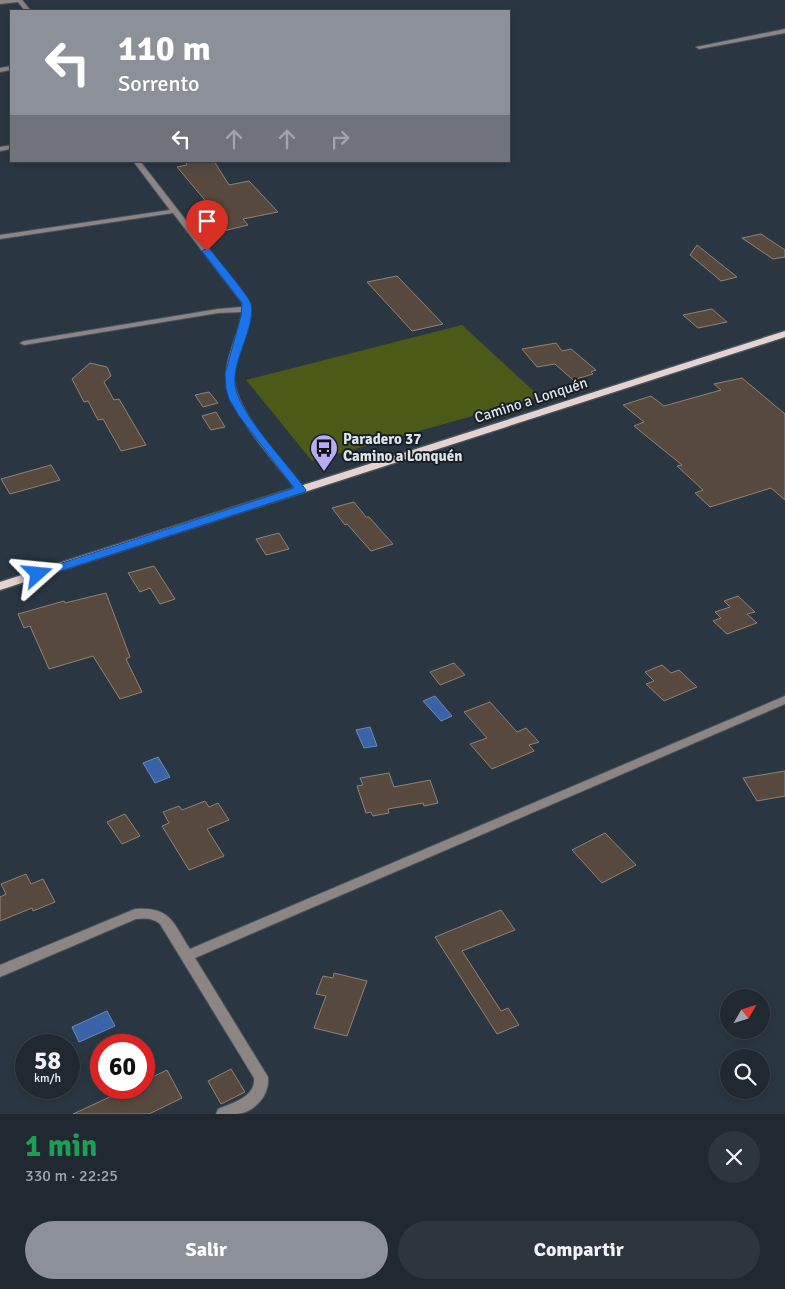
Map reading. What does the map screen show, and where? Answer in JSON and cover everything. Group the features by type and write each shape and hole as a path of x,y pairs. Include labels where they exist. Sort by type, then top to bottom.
{"main road":[{"name":"Camino a Lonquén","path":"0,586 785,334"}],"street":[{"path":"0,2 19,0 27,10"},
{"path":"700,48 785,31"},
{"path":"137,162 244,298 247,309 230,374 230,389 243,414 301,490"},
{"path":"0,237 175,211"},
{"path":"24,343 212,312 247,309"},
{"path":"187,956 785,700"},
{"path":"0,971 135,914 144,913 160,916 165,920 261,1077 263,1084 257,1096 223,1114"}],"green space":[{"path":"462,325 540,397 312,461 246,380"}],"water":[{"path":"435,696 452,716 441,721 423,701"},
{"path":"370,727 377,746 364,748 356,730"},
{"path":"158,757 170,777 155,783 143,763"},
{"path":"107,1011 115,1026 97,1034 90,1034 90,1037 80,1042 80,1034 75,1034 72,1027"}],"building":[{"path":"186,162 215,162 229,185 249,181 278,212 243,219 248,225 223,231 209,213 215,212 177,167 187,165"},
{"path":"761,234 785,250 785,257 773,259 742,238"},
{"path":"697,245 737,277 721,281 690,255"},
{"path":"397,276 443,324 412,331 367,282"},
{"path":"712,309 727,322 698,328 683,315"},
{"path":"556,343 562,351 571,349 596,370 591,372 593,374 573,380 555,364 537,367 522,349"},
{"path":"90,363 107,367 111,376 104,382 114,400 119,399 146,445 121,451 103,419 98,420 88,401 84,402 72,379"},
{"path":"742,378 785,414 785,500 771,488 710,507 695,493 703,490 677,466 682,465 634,426 644,422 623,405 651,396 664,406 721,390 714,384"},
{"path":"209,392 218,403 203,407 195,395"},
{"path":"216,412 225,427 211,430 202,416"},
{"path":"51,465 60,480 10,494 1,479"},
{"path":"354,502 393,544 371,551 347,524 345,525 332,508"},
{"path":"279,533 289,549 266,555 256,539"},
{"path":"154,566 175,599 160,604 150,588 140,592 128,573"},
{"path":"106,593 130,657 126,659 142,692 120,699 93,656 49,669 30,626 24,628 18,614 64,601 65,603"},
{"path":"738,596 755,612 747,614 757,623 727,634 713,621 721,618 715,612 730,607 724,601"},
{"path":"454,663 465,675 440,685 430,672"},
{"path":"662,665 671,673 679,670 697,687 664,701 646,684 654,681 645,672"},
{"path":"490,702 517,732 526,728 539,742 529,745 534,751 492,769 470,744 487,738 464,712"},
{"path":"785,771 785,796 757,801 743,778"},
{"path":"389,773 394,787 430,780 438,803 424,806 423,803 388,809 389,813 373,816 371,812 366,813 357,786 363,785 360,778"},
{"path":"205,801 209,807 218,803 229,820 207,829 224,856 189,870 162,826 169,823 163,812 179,806 182,810"},
{"path":"125,814 140,836 122,844 107,822"},
{"path":"605,833 636,865 602,883 572,850"},
{"path":"26,874 31,884 43,879 55,902 33,911 32,908 0,921 0,897 6,894 1,884"},
{"path":"501,910 515,930 462,951 501,1011 508,1008 519,1025 497,1034 435,937"},
{"path":"334,973 367,981 347,1036 314,1028 326,996 316,994 323,976 333,978"},
{"path":"231,1069 245,1092 221,1104 208,1081"},
{"path":"167,1070 182,1098 149,1114 73,1114 105,1099 155,1099 155,1076"}],"place":[{"name":"Paradero 37 Camino a Lonquén","path":"324,472"}],"route":[{"path":"38,574 301,490 243,414 230,389 230,374 247,309 244,298 207,251"}]}
